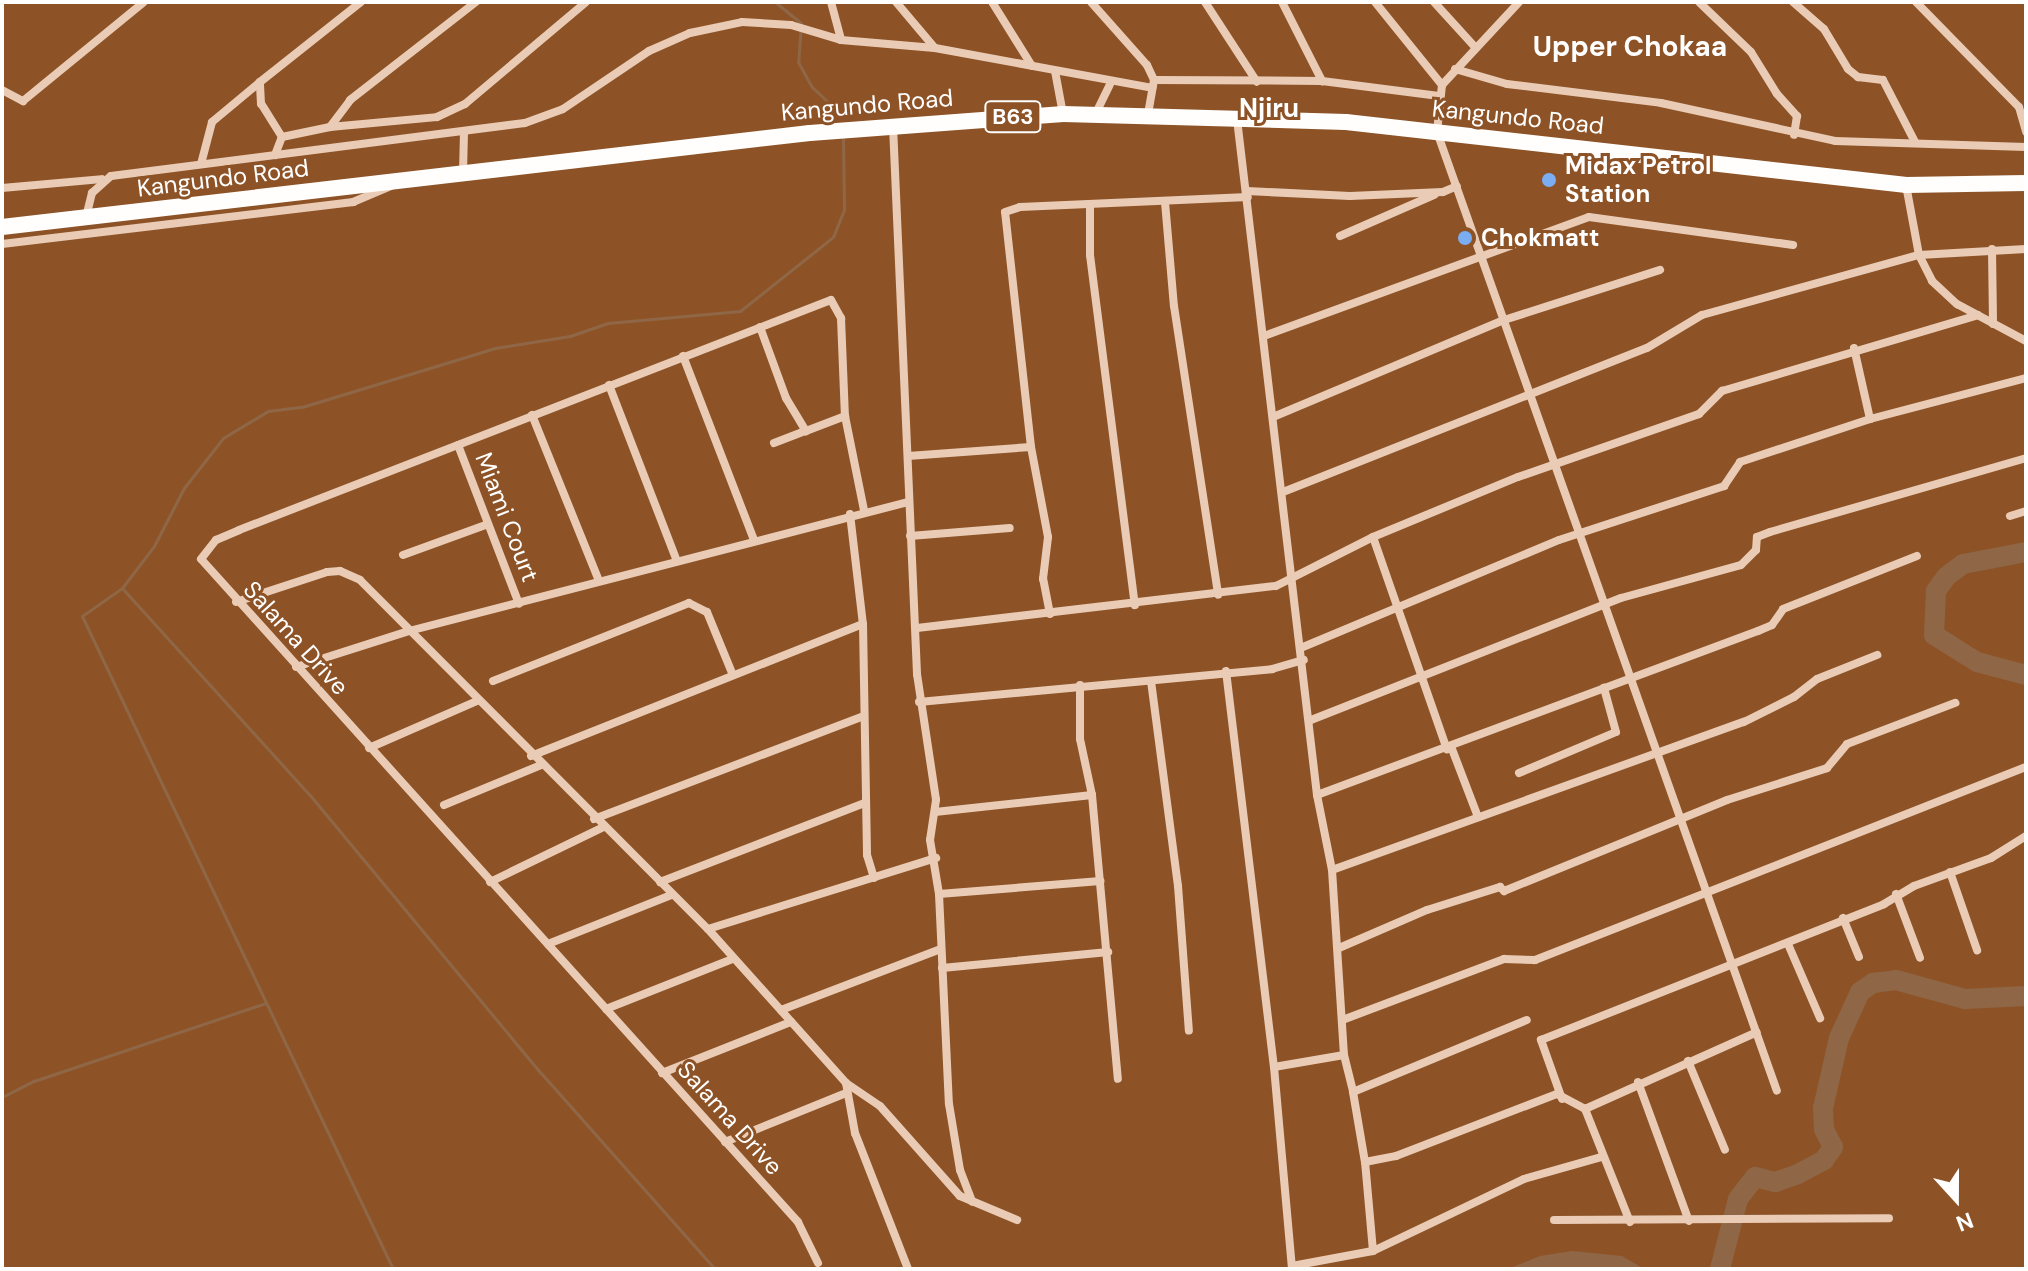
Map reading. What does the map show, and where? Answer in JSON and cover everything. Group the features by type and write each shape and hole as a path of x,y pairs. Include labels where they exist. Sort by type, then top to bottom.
{"highway":[{"name":"Kangundo Road","path":"2,227 893,125 1063,114 1236,117 1437,132 1906,185 2026,183"}],"street":[{"path":"2,90 23,101 144,2"},
{"path":"201,164 212,122 361,2"},
{"path":"330,127 350,100 476,2"},
{"path":"282,137 330,127 437,117 465,104 586,2"},
{"path":"831,2 841,40"},
{"path":"896,2 935,48"},
{"path":"992,2 1032,66"},
{"path":"1091,2 1153,84 1148,115"},
{"path":"1205,2 1257,82"},
{"path":"1282,2 1322,81"},
{"path":"1375,2 1442,85"},
{"path":"1434,2 1475,47"},
{"path":"1519,2 1442,85 1437,132 1628,678 1657,752 1678,820 1777,1091"},
{"path":"1699,2 1751,52 1777,94 1797,116 1794,135"},
{"path":"1793,2 1824,29 1848,69 1858,77 1883,80 1915,142"},
{"path":"1916,2 2019,107 2026,132"},
{"path":"2,188 102,179 525,123 563,109 630,60 690,33 742,22 791,25 841,40 935,48 1110,84 1322,81 1439,96"},
{"path":"1455,69 1507,84 1661,103 1794,135 1862,144 1915,142 2026,147"},
{"path":"1055,71 1063,114"},
{"path":"260,82 261,104 282,137"},
{"path":"1095,115 1110,84"},
{"path":"1236,117 1303,647 1317,795 1332,870 1345,1019 1344,1055 1365,1162 1373,1251"},
{"path":"893,125 919,702 932,756 935,812 930,831 939,894 949,1104 972,1202"},
{"path":"463,175 464,133"},
{"path":"275,155 282,137"},
{"path":"86,217 102,179"},
{"path":"2,244 353,202 398,182"},
{"path":"1906,185 1919,255 1939,288 1978,315 2026,341"},
{"path":"1340,236 1457,186"},
{"path":"1050,614 1043,579 1048,537 1031,447 1005,212 1020,207 1165,202 1247,194 1350,196 1443,192"},
{"path":"1165,202 1174,306 1218,595"},
{"path":"1090,205 1090,255 1135,605"},
{"path":"1264,336 1589,217 1793,245"},
{"path":"1992,249 1993,324"},
{"path":"1283,492 1647,348 1702,315 1919,255 2026,249"},
{"path":"1273,417 1504,320 1660,270"},
{"name":"Salama Drive","path":"818,1263 805,1230 236,602 201,559 216,540 825,300 837,306 845,416"},
{"path":"917,628 1135,605 1276,586 1373,537 1554,463 1699,414 1722,391 1854,348 1978,315"},
{"path":"760,327 786,398 806,431"},
{"path":"1854,348 1870,419"},
{"path":"683,356 754,540"},
{"path":"1303,647 1578,533 1724,486 1740,462 1870,419 2026,378"},
{"path":"609,385 677,561"},
{"path":"532,415 599,581"},
{"path":"774,443 845,416 864,510"},
{"name":"Miami Court","path":"458,445 519,604"},
{"path":"908,456 1031,447"},
{"path":"1311,720 1422,681 1604,606 1741,565 1756,550 1757,537 1823,514 2026,458"},
{"path":"296,667 409,631 864,510 908,502"},
{"path":"2010,516 2026,511"},
{"path":"850,514 863,624 861,717 867,855 874,878"},
{"path":"403,555 488,524"},
{"path":"910,536 1010,528"},
{"path":"1373,537 1422,681 1478,817"},
{"path":"1317,795 1449,749 1628,678 1758,631 1772,625 1783,609 1917,556"},
{"path":"236,602 340,571 360,580 531,756 708,929 846,1083 880,1106 972,1202 1017,1220"},
{"path":"493,681 689,603 707,612 732,673"},
{"path":"531,756 732,673 863,624"},
{"path":"1332,870 1744,722 1794,697 1817,679 1877,655"},
{"path":"919,702 1272,669 1304,660"},
{"path":"1226,671 1274,1067 1292,1267 1373,1251 1524,1179 1601,1157"},
{"path":"1151,681 1178,886 1189,1031"},
{"path":"1080,685 1080,739 1092,795 1118,1079"},
{"path":"1519,773 1616,732 1604,688"},
{"path":"369,748 477,701"},
{"path":"1339,948 1427,910 1500,887 1504,891 1585,861 1678,820 1834,764 1847,744 1955,703"},
{"path":"594,819 861,717"},
{"path":"444,805 541,765"},
{"path":"1345,1019 1504,959 1535,960 2026,767"},
{"path":"935,812 1092,795"},
{"path":"660,882 865,803"},
{"path":"490,882 604,827"},
{"path":"1562,1099 1541,1040 1788,944 1896,894 1991,858 2026,836"},
{"path":"708,929 936,858"},
{"path":"1950,872 1977,950"},
{"path":"939,894 1100,881"},
{"path":"1896,894 1920,958"},
{"path":"548,944 671,895"},
{"path":"1843,918 1859,957"},
{"path":"1788,944 1820,1018"},
{"path":"781,1010 941,949"},
{"path":"942,968 1108,952"},
{"path":"606,1009 732,959"},
{"path":"1353,1092 1527,1020"},
{"path":"662,1073 791,1022"},
{"path":"1585,1109 1638,1082 1757,1032"},
{"path":"1274,1067 1344,1055"},
{"path":"1688,1061 1725,1150"},
{"path":"1638,1082 1689,1221"},
{"path":"846,1083 844,1094 908,1269"},
{"path":"725,1142 844,1094"},
{"path":"1365,1162 1396,1156 1557,1094 1585,1109 1601,1157 1630,1222"},
{"path":"1554,1220 1771,1222 1889,1218"}],"shaded area":[{"path":"1572,1251 1622,1256 1644,1269 1508,1269 1540,1256"}],"waterway":[{"path":"775,2 801,23 798,62 812,87 839,112"},
{"path":"393,1269 82,616 122,588 154,546 184,488 223,438 268,411 302,407 495,348 570,336 608,323 740,311 833,237 844,210 843,136"},
{"path":"2026,552 1963,564 1946,577 1936,591 1934,635 1977,662 2026,675"},
{"path":"122,588 309,794 541,1073 715,1269"},
{"path":"1720,1269 1738,1199 1755,1177 1775,1182 1798,1174 1824,1160 1833,1147 1824,1129 1823,1108 1839,1038 1860,992 1873,983 1896,980 1965,999 2026,996"},
{"path":"2,1097 34,1081 266,1003"}],"place":[{"name":"Midax Petrol Station","path":"1549,180"},
{"name":"Chokmatt","path":"1465,238"}],"district":[{"name":"Upper Chokaa","path":"1630,47"},
{"name":"Njiru","path":"1269,109"}]}
